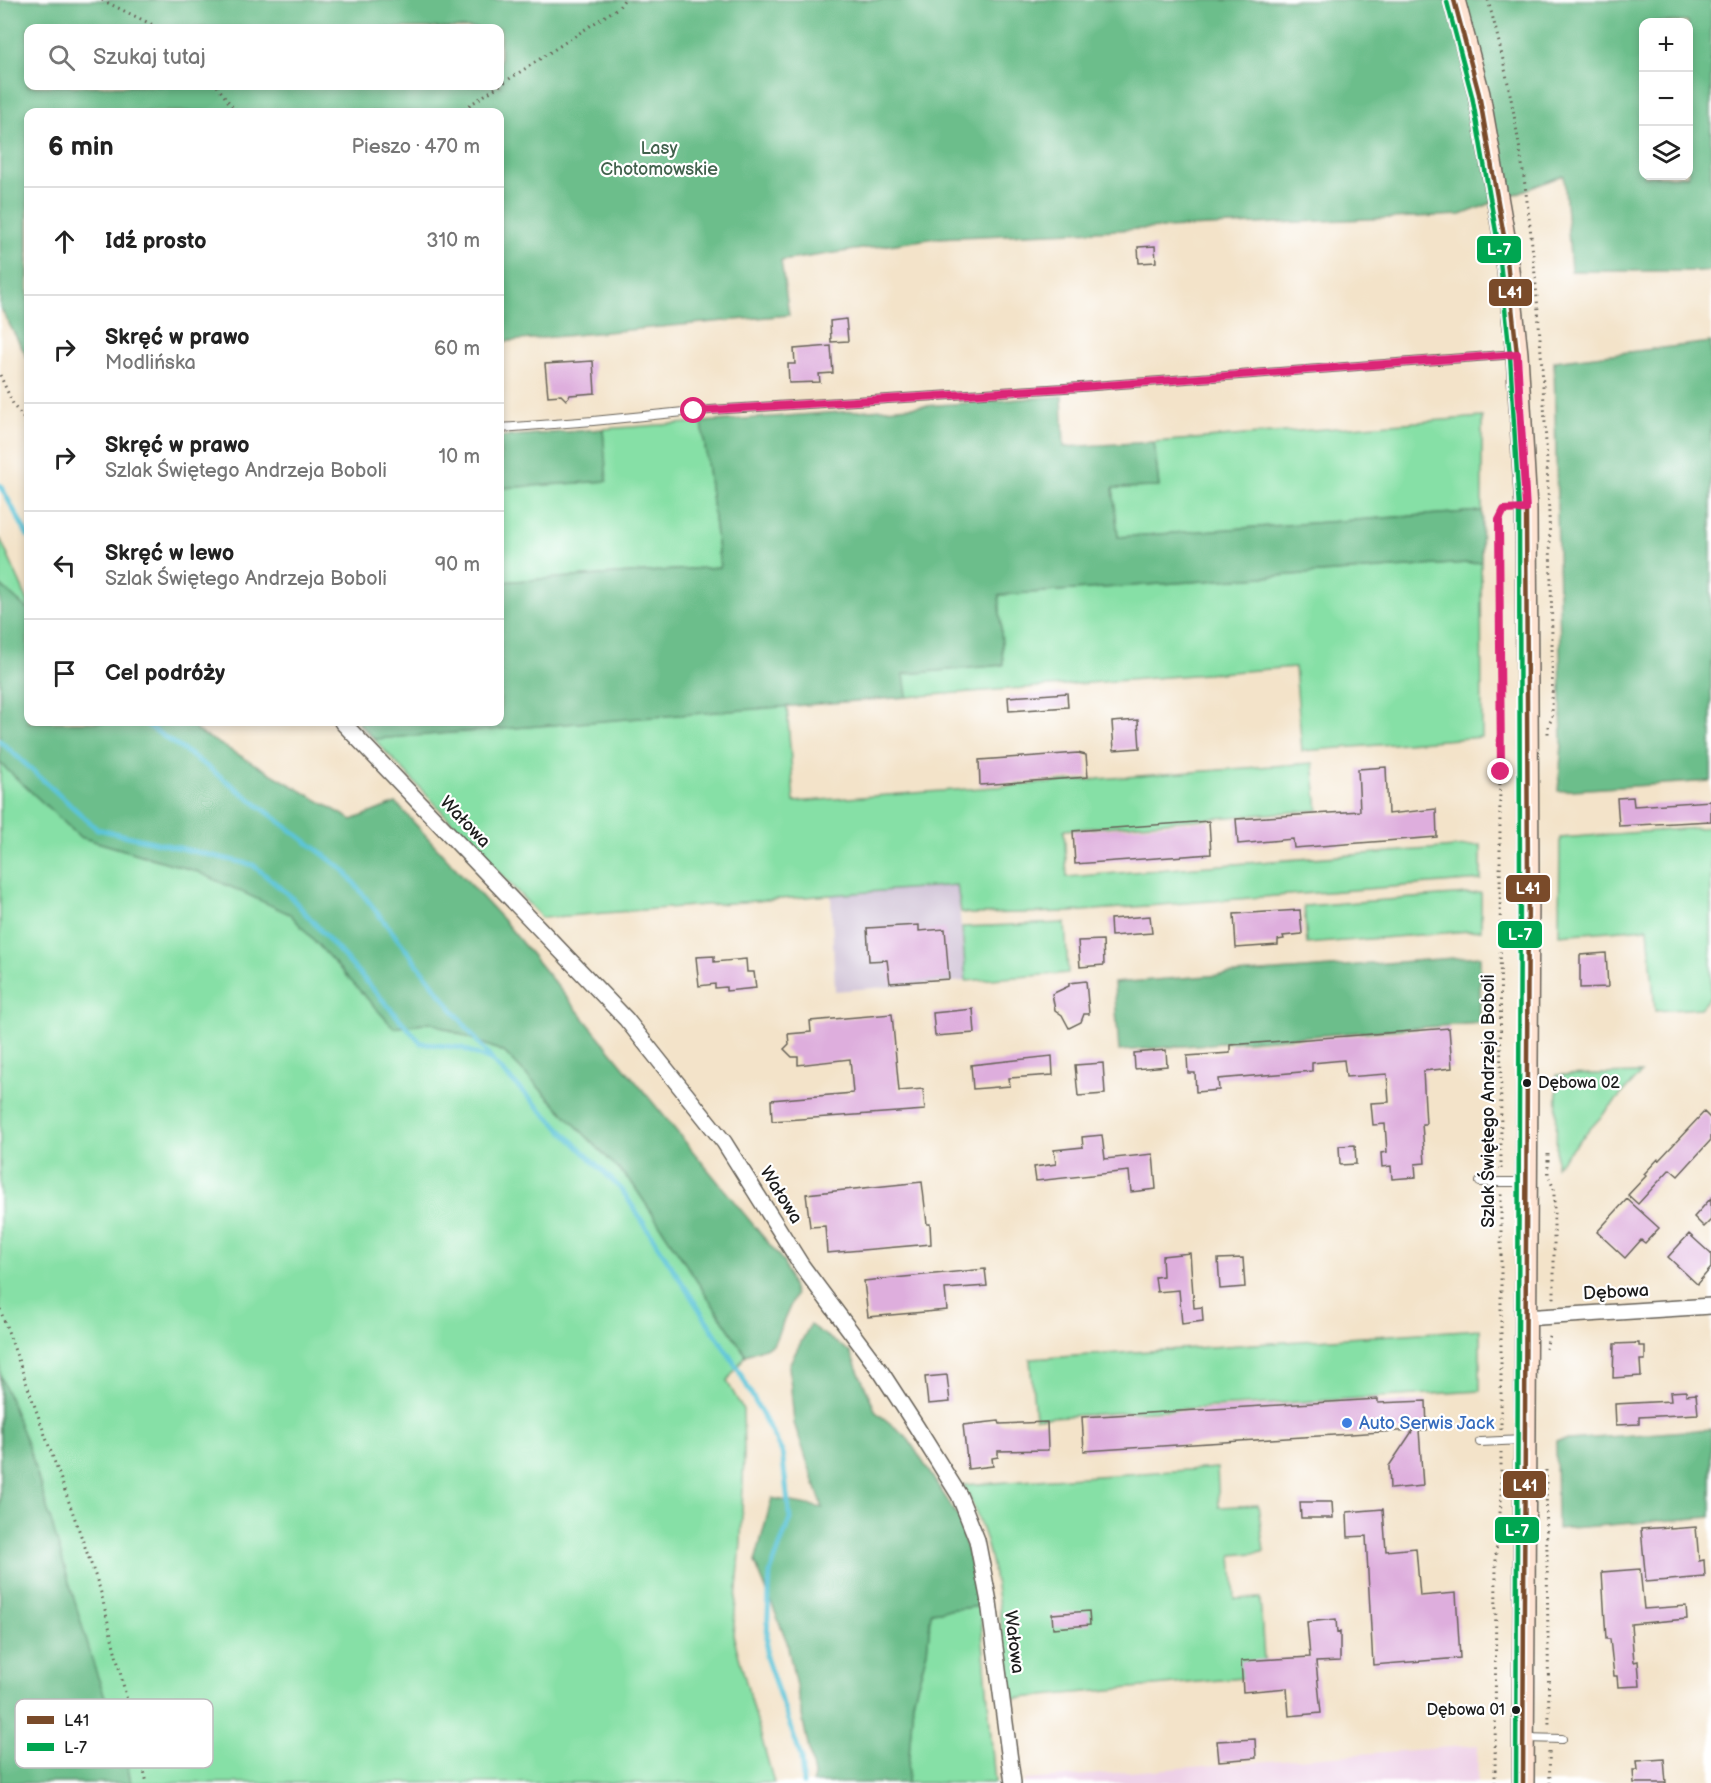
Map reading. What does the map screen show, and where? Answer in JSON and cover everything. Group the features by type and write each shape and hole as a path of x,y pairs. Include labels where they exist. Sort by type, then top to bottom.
{"main road":[{"path":"1454,0 1479,94 1505,242 1517,354 1526,509 1528,884 1523,1783"}],"street":[{"name":"Wałowa","path":"346,726 626,1019 724,1142 802,1266 881,1372 916,1426 959,1496 977,1540 989,1602 1013,1783"},
{"name":"Dębowa","path":"1524,1318 1711,1306"}],"lane":[{"path":"504,428 694,411 1093,386 1517,354"},
{"path":"1480,1182 1526,1182"},
{"path":"1480,1442 1524,1440"},
{"path":"1523,1738 1562,1739"}],"path":[{"path":"102,0 151,24"},
{"path":"504,82 619,7 624,0"},
{"path":"1488,0 1512,113 1532,243 1541,345 1553,635 1552,719 1548,725 1548,737"},
{"path":"220,90 233,108"},
{"path":"465,108 493,90"},
{"path":"0,375 14,406 24,419"},
{"name":"Szlak Świętego Andrzeja Boboli","path":"1496,1783 1496,1553 1501,1503 1499,520 1504,510 1526,509"},
{"path":"1546,1351 1554,1315 1554,1189 1548,1175 1548,1151"},
{"path":"0,1309 100,1589 127,1699"},
{"path":"1546,1464 1550,1783"},
{"path":"143,1768 147,1783"}],"shaded area":[{"path":"957,885 966,981 835,991 831,894"},
{"path":"1478,1745 1477,1783 1025,1783 1024,1780"}],"green space":[{"name":"Lasy Chotomowskie","path":"0,0 1711,0 1711,271 1571,271 1564,175 1461,215 936,238 781,261 789,315 504,342 504,108 24,108 24,352 0,307"},
{"path":"1711,342 1711,781 1558,791 1562,744 1554,361"},
{"path":"1062,396 1064,447 1154,442 1159,487 1113,488 1118,537 1482,511 1481,562 999,595 1003,665 904,674 907,697 374,739 361,726 504,726 504,582 720,567 702,422"},
{"path":"1482,417 1482,511 1118,537 1113,488 1159,487 1154,442"},
{"path":"702,422 720,567 504,582 504,488 606,481 603,429"},
{"path":"603,429 607,481 504,488 504,437"},
{"path":"0,538 24,592 24,606 0,585"},
{"path":"1481,562 1482,737 1302,751 1295,667 907,697 903,674 1003,665 999,595"},
{"path":"0,585 24,606 24,726 192,726 352,820 396,803 504,921 783,1261 795,1295 773,1345 746,1355 632,1183 504,1052 430,1022 394,1028 290,914 196,871 80,837 0,763"},
{"path":"787,706 794,802 1313,763 1318,810 1064,830 1067,877 1481,845 1481,880 1069,912 971,914 961,912 957,885 542,918 374,739"},
{"path":"0,763 80,837 196,871 290,914 394,1028 430,1022 504,1052 632,1183 746,1355 727,1381 743,1410 741,1542 733,1635 774,1783 131,1783 128,1768 213,1768 213,1699 15,1699 15,1768 56,1768 0,1783"},
{"path":"1711,827 1711,996 1700,1008 1655,1011 1648,928 1559,935 1560,838"},
{"path":"1481,893 1481,930 1307,944 1304,906"},
{"path":"1065,923 1068,973 966,981 962,927"},
{"path":"1480,956 1480,1023 1119,1051 1114,983"},
{"path":"1641,1073 1556,1166 1557,1075"},
{"path":"810,1325 850,1352 876,1412 907,1437 960,1520 980,1606 931,1612 927,1651 913,1701 907,1783 813,1783 814,1775 787,1642 755,1562 772,1498 823,1508 794,1423 789,1365"},
{"path":"1480,1329 1480,1391 1035,1418 1030,1359"},
{"path":"0,1374 32,1457 106,1699 15,1699 15,1768 128,1768 131,1783 0,1783"},
{"path":"1711,1429 1711,1517 1557,1529 1556,1441"},
{"path":"1217,1468 1219,1507 1258,1505 1264,1552 1232,1555 1235,1599 1260,1598 1264,1660 1243,1678 1009,1699 1000,1616 991,1562 975,1510 963,1485"},
{"path":"980,1606 995,1783 907,1783 913,1701 927,1651 931,1612"}],"building":[{"path":"1155,246 1156,262 1139,263 1138,247"},
{"path":"846,319 848,341 831,342 830,321"},
{"path":"831,346 833,373 819,374 820,382 789,383 788,364 795,364 794,349"},
{"path":"593,361 595,393 570,395 566,400 561,395 548,396 545,364"},
{"path":"1067,693 1068,707 1009,711 1008,697"},
{"path":"1138,720 1140,748 1114,750 1112,722"},
{"path":"1078,753 1086,755 1088,777 980,785 979,760"},
{"path":"1386,767 1388,814 1436,809 1437,837 1294,848 1293,839 1238,844 1236,819 1360,811 1358,769"},
{"path":"1633,797 1634,806 1711,801 1711,821 1619,826 1617,798"},
{"path":"1209,821 1211,854 1075,864 1073,831"},
{"path":"1300,910 1302,934 1283,936 1284,939 1278,940 1278,945 1236,948 1234,914"},
{"path":"1150,916 1152,933 1111,936 1110,919"},
{"path":"919,925 919,931 945,929 949,979 890,983 887,960 869,961 867,928"},
{"path":"1103,940 1104,965 1080,967 1078,941"},
{"path":"1606,953 1608,987 1580,988 1580,955"},
{"path":"714,956 714,962 746,959 747,972 754,972 756,988 726,991 726,987 715,988 715,984 699,986 696,957"},
{"path":"1086,981 1089,1014 1084,1014 1081,1022 1069,1028 1062,1015 1055,1010 1052,994 1069,986 1069,983"},
{"path":"973,1009 975,1033 935,1036 933,1013"},
{"path":"892,1014 899,1091 923,1089 925,1110 772,1121 771,1100 853,1093 850,1059 798,1065 798,1057 792,1057 784,1049 789,1044 788,1034 811,1032 810,1021"},
{"path":"1449,1028 1452,1068 1423,1071 1426,1124 1422,1124 1425,1163 1415,1164 1416,1177 1392,1179 1391,1166 1382,1167 1381,1153 1387,1152 1385,1124 1373,1125 1371,1103 1389,1102 1387,1074 1346,1077 1344,1060 1312,1063 1312,1071 1218,1079 1219,1090 1196,1092 1195,1073 1188,1073 1187,1056 1230,1053 1230,1045"},
{"path":"1166,1050 1167,1066 1135,1069 1134,1053"},
{"path":"1052,1056 1053,1075 1009,1078 1010,1086 973,1089 971,1065"},
{"path":"1103,1063 1105,1094 1078,1096 1075,1065"},
{"path":"1704,1112 1711,1119 1711,1140 1678,1176 1670,1169 1638,1204 1628,1195 1646,1176 1644,1174"},
{"path":"1102,1135 1105,1159 1153,1154 1156,1189 1131,1192 1129,1171 1036,1181 1034,1167 1056,1164 1054,1150 1083,1147 1082,1137"},
{"path":"1355,1145 1356,1164 1340,1165 1339,1146"},
{"path":"922,1182 927,1224 930,1224 931,1244 827,1253 825,1226 810,1227 806,1194"},
{"path":"1711,1198 1711,1220 1704,1227 1694,1217"},
{"path":"1627,1199 1659,1228 1645,1243 1641,1240 1625,1258 1597,1232"},
{"path":"1689,1234 1711,1254 1711,1268 1697,1284 1668,1257"},
{"path":"1190,1253 1194,1308 1202,1307 1203,1321 1182,1324 1179,1290 1157,1292 1155,1277 1163,1276 1162,1256"},
{"path":"1243,1258 1245,1287 1220,1289 1218,1259"},
{"path":"985,1269 987,1286 945,1289 947,1310 868,1317 864,1281"},
{"path":"1639,1343 1639,1346 1645,1346 1645,1360 1640,1360 1641,1376 1613,1378 1614,1344"},
{"path":"947,1375 950,1402 928,1404 925,1377"},
{"path":"1686,1391 1686,1395 1696,1394 1698,1414 1639,1417 1639,1424 1616,1425 1615,1404 1671,1401 1670,1392"},
{"path":"1378,1399 1378,1403 1426,1401 1427,1430 1419,1430 1423,1486 1390,1489 1389,1466 1413,1430 1084,1451 1082,1417"},
{"path":"999,1421 1000,1424 1047,1422 1048,1450 998,1451 998,1457 992,1458 993,1466 968,1469 963,1425"},
{"path":"1300,1502 1332,1502 1333,1518 1301,1518"},
{"path":"1383,1509 1386,1551 1416,1548 1420,1596 1456,1593 1460,1658 1373,1665 1366,1536 1348,1537 1347,1512"},
{"path":"1670,1527 1670,1529 1696,1527 1699,1561 1704,1560 1705,1577 1646,1582 1641,1529"},
{"path":"1640,1569 1644,1609 1686,1606 1687,1619 1631,1624 1634,1662 1638,1661 1640,1686 1618,1687 1617,1676 1614,1676 1610,1639 1606,1639 1602,1572"},
{"path":"1089,1611 1090,1625 1053,1628 1052,1614"},
{"path":"1336,1619 1337,1633 1340,1632 1340,1661 1316,1662 1321,1713 1289,1716 1287,1688 1243,1692 1241,1661 1310,1657 1307,1622"},
{"path":"1255,1739 1256,1758 1219,1761 1217,1741"},
{"path":"1664,1759 1666,1783 1634,1783 1633,1770 1638,1770 1637,1761"}],"waterway":[{"path":"0,485 24,529"},
{"path":"149,726 209,768 344,870 492,1060"},
{"path":"0,741 97,829 253,865 290,896 421,1043 462,1048 492,1061 622,1190 738,1369 782,1452 790,1519 770,1573 766,1657 801,1757 803,1783"}],"transit line":[{"name":"L41","path":"1454,0 1479,94 1505,242 1517,354 1526,509 1528,884 1523,1783"},
{"name":"L-7","path":"1447,2 1472,96 1498,243 1510,355 1519,509 1520,884 1516,1783"}],"place":[{"name":"Dębowa 02","path":"1527,1083"},
{"name":"Auto Serwis Jack","path":"1347,1423"},
{"name":"Dębowa 01","path":"1516,1710"}],"route":[{"path":"694,411 1081,387 1517,354 1526,509 1504,510 1499,520 1501,772"}]}
